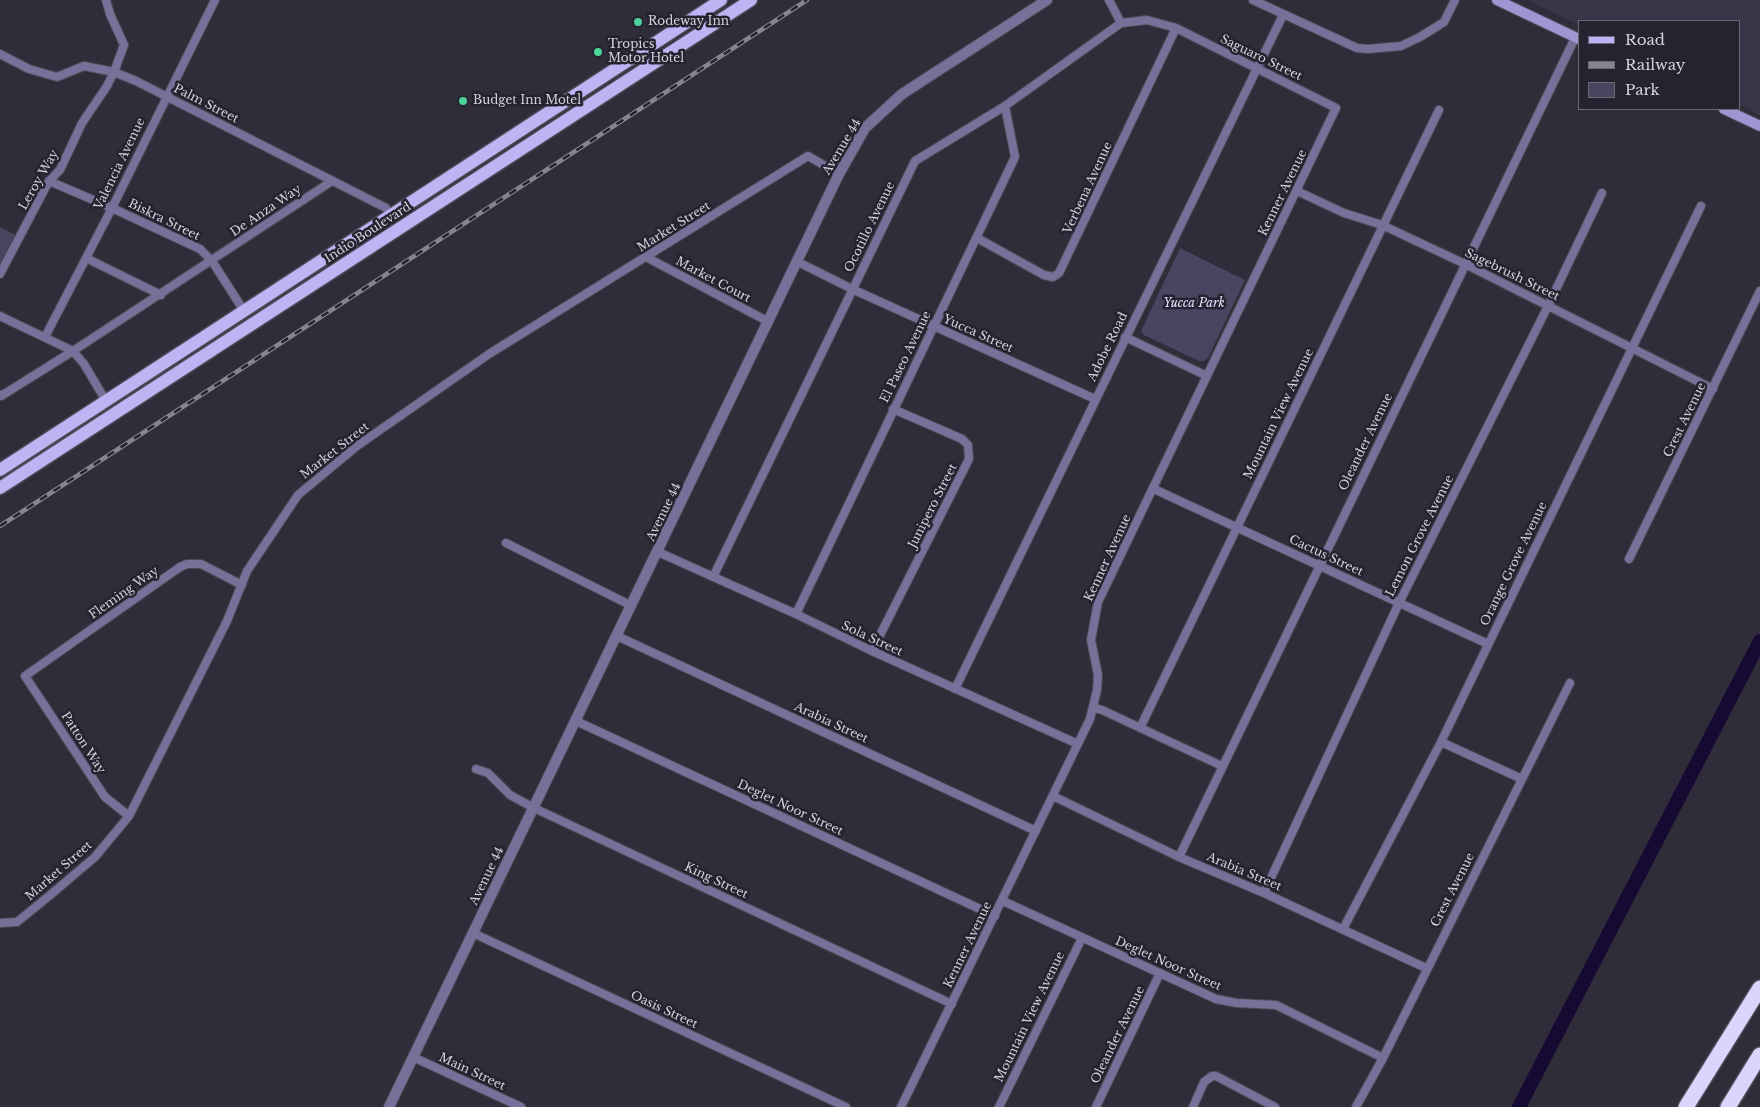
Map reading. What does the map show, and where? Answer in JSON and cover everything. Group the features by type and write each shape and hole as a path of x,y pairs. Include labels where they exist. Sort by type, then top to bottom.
{"highway":[{"path":"1686,1107 1760,988"},
{"path":"1728,1107 1760,1055"}],"main road":[{"name":"Indio Boulevard","path":"0,470 722,0"},
{"path":"726,16 740,0"},
{"name":"Indio Boulevard","path":"3,485 268,315 751,0"},
{"path":"1497,0 1577,38"},
{"path":"1726,110 1760,126"},
{"path":"332,273 347,256 381,234 388,225 390,216 403,219 417,218"},
{"path":"186,368 200,352 236,328 242,320 244,311 254,316 268,315"},
{"path":"47,458 62,441 96,419 103,411 106,401 110,405 116,406 130,404"}],"street":[{"name":"Leroy Way","path":"0,274 49,181 60,170 82,123 107,86 114,72 124,45 106,0"},
{"name":"Valencia Avenue","path":"45,338 215,0"},
{"name":"Avenue 44","path":"388,1107 840,174 866,128 902,94 1047,0"},
{"path":"1109,0 1122,23"},
{"path":"1253,0 1357,48 1382,49 1401,46 1444,22 1455,0"},
{"name":"Adobe Road","path":"955,689 1283,15"},
{"name":"Ocotillo Avenue","path":"713,577 916,161 1005,106 1122,23 1147,20 1176,28"},
{"name":"Saguaro Street","path":"1176,28 1336,108"},
{"name":"Verbena Avenue","path":"976,238 1044,275 1052,277 1059,273 1176,28"},
{"name":"Oleander Avenue","path":"1179,857 1464,264 1577,38"},
{"name":"Palm Street","path":"0,54 29,69 57,77 84,66 114,72 136,81 386,208 390,216"},
{"name":"El Paseo Avenue","path":"796,614 1015,157 1005,106"},
{"name":"Kenner Avenue","path":"901,1107 996,916 1094,708 1098,676 1091,640 1098,602 1336,108"},
{"name":"Mountain View Avenue","path":"1140,728 1439,110"},
{"name":"Market Street","path":"0,923 17,922 49,896 95,857 129,816 228,621 247,571 298,495 356,446 489,354 808,156 840,174"},
{"name":"De Anza Way","path":"0,395 73,352 332,180"},
{"name":"Biskra Street","path":"49,181 112,208 200,250 212,261 244,311"},
{"name":"Sagebrush Street","path":"1297,191 1344,213 1382,225 1464,264 1712,389"},
{"name":"Lemon Grove Avenue","path":"1264,892 1399,602 1548,306 1602,193"},
{"name":"Orange Grove Avenue","path":"1342,929 1441,742 1701,206"},
{"name":"Market Court","path":"646,257 769,322"},
{"path":"86,258 161,294"},
{"name":"Yucca Street","path":"798,262 852,289 1095,399"},
{"name":"Crest Avenue","path":"1629,559 1760,291"},
{"path":"0,316 73,352 84,364 106,401"},
{"path":"1125,337 1207,376"},
{"name":"Junipero Street","path":"872,651 969,459 968,445 962,438 893,409"},
{"name":"Cactus Street","path":"1154,488 1488,644"},
{"path":"506,543 632,606"},
{"name":"Sola Street","path":"658,552 1078,744"},
{"name":"Fleming Way","path":"26,676 180,567 187,564 201,564 242,585"},
{"name":"Arabia Street","path":"617,636 1036,831"},
{"name":"Patton Way","path":"26,676 105,797 129,816"},
{"name":"Crest Avenue","path":"1356,1107 1570,683"},
{"path":"1094,708 1222,766"},
{"name":"Deglet Noor Street","path":"576,721 996,916"},
{"path":"1441,742 1522,779"},
{"name":"King Street","path":"476,769 488,773 510,795 534,808 952,1004"},
{"name":"Arabia Street","path":"1053,796 1179,857 1264,892 1426,968"},
{"name":"Deglet Noor Street","path":"1003,901 1216,998 1237,1003 1276,1005 1382,1058"},
{"name":"Oasis Street","path":"473,933 846,1107"},
{"name":"Mountain View Avenue","path":"999,1107 1082,938"},
{"name":"Oleander Avenue","path":"1096,1107 1160,973"},
{"name":"Main Street","path":"413,1057 521,1107"},
{"path":"1193,1107 1204,1082 1212,1076 1216,1076 1275,1107"}],"shaded area":[{"path":"1528,0 1760,0 1760,115 1740,105 1740,20 1578,20 1578,25"}],"green space":[{"path":"0,227 15,235 0,264"},
{"name":"Yucca Park","path":"1180,248 1245,280 1208,358 1204,361 1199,361 1144,335 1141,331"}],"waterway":[{"path":"1519,1107 1760,641"}],"railway":[{"path":"0,526 807,0"}],"place":[{"name":"Rodeway Inn","path":"638,22"},
{"name":"Tropics Motor Hotel","path":"598,52"},
{"name":"Budget Inn Motel","path":"463,101"}]}
